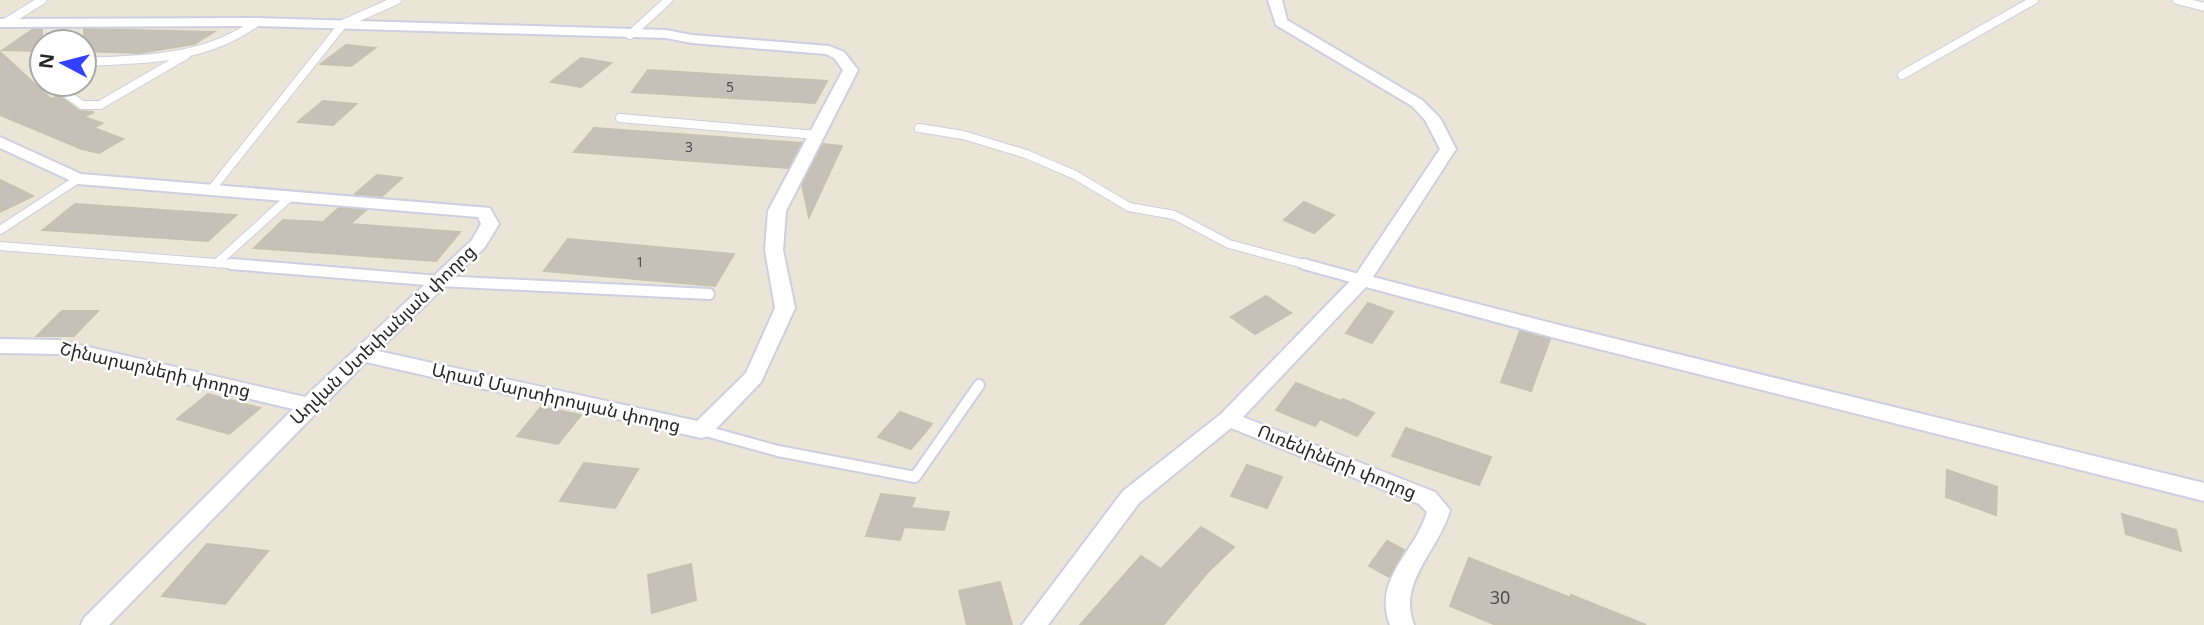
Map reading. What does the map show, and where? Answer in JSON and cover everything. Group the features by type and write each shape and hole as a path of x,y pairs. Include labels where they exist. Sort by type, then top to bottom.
{"street":[{"path":"1034,625 1131,497 1228,419 1362,280 1448,149 1432,118 1417,103 1281,22 1275,0"},
{"path":"2,23 257,22 630,35"},
{"name":"Արամ Մարտիրոսյան փողոց","path":"362,354 701,430 754,377 785,308 774,250 777,211 851,70 839,55 829,50 692,39 666,34 630,35"},
{"name":"Աղվան Ստեփանյան փողոց","path":"0,142 78,179 484,212 490,224 479,243 309,405 93,625"},
{"path":"1362,280 1559,332 2204,492"},
{"name":"Շինարարների փողոց","path":"0,346 58,347 309,405"},
{"name":"Ուռենիների փողոց","path":"1228,419 1427,498 1439,510 1437,525 1395,591 1394,621"}],"lane":[{"path":"2,23 42,0"},
{"path":"211,190 343,24 397,0"},
{"path":"630,35 668,0"},
{"path":"1902,75 2034,0"},
{"path":"2177,0 2204,7"},
{"path":"98,61 188,54 223,45 257,22"},
{"path":"73,98 82,105 100,105 188,54"},
{"path":"620,118 817,135"},
{"path":"919,128 963,135 1026,155 1074,175 1129,207 1174,215 1228,244 1362,280"},
{"path":"0,230 78,179"},
{"path":"217,263 290,196"},
{"path":"0,246 439,281 709,294"},
{"path":"701,430 778,452 915,477 979,386"}],"building":[{"path":"98,29 214,32 194,44 139,53 98,52"},
{"path":"28,33 28,51 3,50"},
{"path":"346,45 375,48 351,66 321,64"},
{"path":"0,52 28,78 28,98 62,98 79,111 94,112 83,117 102,123 94,128 123,139 99,153 82,149 0,115"},
{"path":"581,58 611,63 581,87 551,82"},
{"path":"648,70 827,81 815,103 632,92"},
{"path":"323,101 356,104 333,125 298,122"},
{"path":"594,128 801,143 788,168 574,152"},
{"path":"823,144 842,146 809,217 802,185"},
{"path":"377,175 402,178 382,196 355,194"},
{"path":"0,180 33,196 0,212"},
{"path":"1304,202 1334,215 1314,233 1284,220"},
{"path":"75,204 236,215 208,241 43,230"},
{"path":"339,208 366,210 350,224 460,232 436,261 254,248 283,220 323,222"},
{"path":"568,239 734,254 715,286 544,271"},
{"path":"1266,296 1291,313 1255,334 1231,317"},
{"path":"1368,303 1393,312 1372,343 1346,333"},
{"path":"62,311 98,311 74,336 37,336"},
{"path":"1520,331 1550,339 1531,391 1501,382"},
{"path":"1296,383 1374,413 1357,436 1320,419 1315,426 1276,410"},
{"path":"208,394 260,408 229,434 177,419"},
{"path":"541,407 581,415 558,444 517,436"},
{"path":"900,412 932,424 911,449 878,437"},
{"path":"1406,428 1491,457 1479,485 1392,456"},
{"path":"584,463 638,469 615,508 560,501"},
{"path":"1247,465 1282,477 1267,508 1231,496"},
{"path":"1947,470 1997,487 1996,515 1946,497"},
{"path":"881,494 915,498 911,508 949,512 944,530 904,527 900,540 866,536"},
{"path":"2122,514 2176,530 2181,551 2126,534"},
{"path":"1201,527 1234,547 1207,573 1163,625 1080,625 1141,556 1161,569"},
{"path":"1387,541 1404,550 1389,577 1369,566"},
{"path":"207,544 268,551 225,604 162,596"},
{"path":"1469,558 1646,625 1496,625 1450,606"},
{"path":"691,564 696,600 652,613 648,575"},
{"path":"1000,582 1012,625 967,625 959,591"}]}
